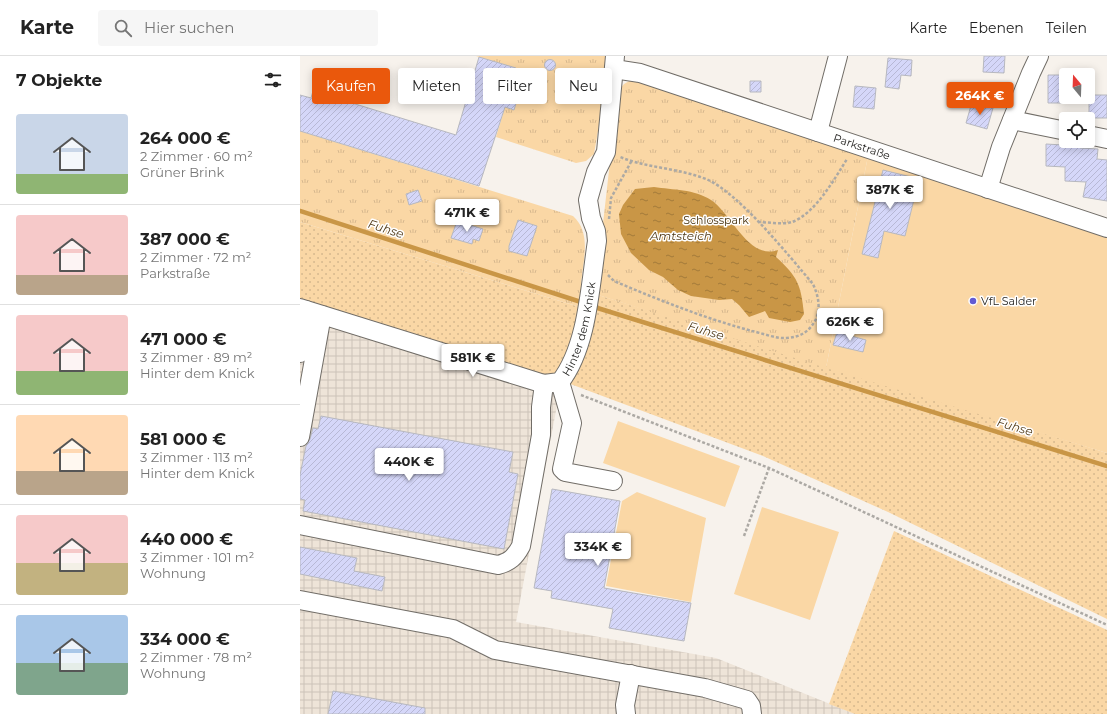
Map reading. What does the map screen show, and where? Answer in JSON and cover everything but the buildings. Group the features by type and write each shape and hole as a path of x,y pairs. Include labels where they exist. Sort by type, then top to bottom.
{"street":[{"path":"818,132 838,56"},
{"path":"988,189 1001,147 1031,72 1039,56"},
{"name":"Parkstraße","path":"615,63 640,73 1107,228"},
{"name":"Hinter dem Knick","path":"552,383 570,370 586,313 596,241 596,231 591,218 588,200 596,172 606,152 615,63"},
{"path":"1012,120 1059,130"},
{"path":"1095,136 1107,139"},
{"path":"300,353 309,311"},
{"path":"309,311 552,383 572,423 562,469 565,472 613,482"},
{"path":"300,437 309,311"},
{"path":"300,526 498,565 507,563 514,557 521,546 541,435 541,407 552,383"},
{"path":"300,600 453,629 495,650 705,688 747,700 752,706 752,714"},
{"path":"626,714 625,705 631,674"}],"path":[{"path":"757,222 792,222 805,214 831,184 856,144"},
{"path":"606,152 631,162 708,180 741,205 813,284 818,295 818,314 812,328 800,335 786,338 719,322 614,281 606,274"},
{"path":"608,221 611,198 631,162"},
{"path":"552,383 581,396 770,468 1107,625"},
{"path":"744,536 770,468"}],"shaded area":[{"path":"300,300 551,379 559,395 516,622 716,658 855,714 300,714"}],"green space":[{"path":"476,56 606,56 605,68 555,68 555,104 602,104 594,154 586,161 576,163 496,137 505,107 514,109 516,104 547,104 547,68 516,68"},
{"name":"Schlosspark","path":"631,80 868,156 826,368 595,294 618,91 624,84"},
{"path":"300,131 573,216 583,231 585,248 581,284 585,290 583,308 300,222"},
{"name":"VfL Salder","path":"868,156 1107,234 1107,453 826,368"},
{"path":"300,222 583,308 571,352 551,379 300,300"},
{"path":"595,294 1107,453 1107,619 888,512 763,456 565,382"},
{"path":"618,421 740,466 725,507 603,463"},
{"path":"637,492 706,518 691,602 606,586 622,501"},
{"path":"762,507 839,532 810,620 734,594"},
{"path":"894,531 1107,630 1107,714 855,714 829,704"}],"water":[{"name":"Amtsteich","path":"654,187 683,190 704,196 718,206 741,234 758,249 768,252 778,250 776,257 794,276 800,288 804,314 800,320 790,322 769,318 765,311 749,317 732,299 719,300 691,296 678,290 663,277 649,270 631,253 621,234 619,214 623,205 635,189"}],"waterway":[{"name":"Fuhse","path":"300,211 584,303"},
{"name":"Fuhse","path":"591,306 1107,466"}],"place":[{"name":"VfL Salder","path":"973,301"}]}
